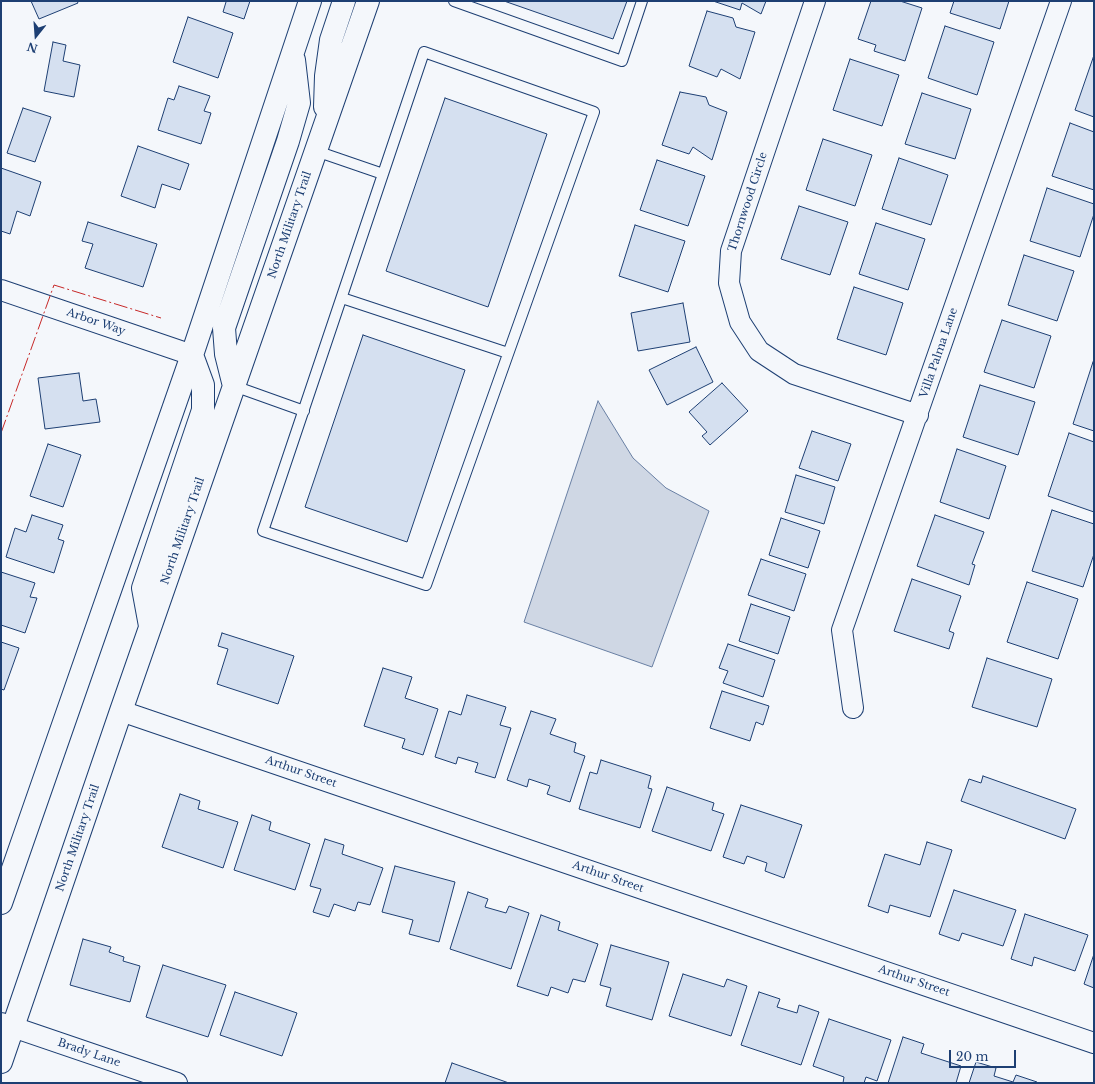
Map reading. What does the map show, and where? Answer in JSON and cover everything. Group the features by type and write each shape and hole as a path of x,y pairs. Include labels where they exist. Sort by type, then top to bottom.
{"main road":[{"path":"1,903 192,355 310,1"},
{"path":"325,126 326,76 331,40 344,1"},
{"name":"North Military Trail","path":"1,1062 7,1025 121,711 368,1"},
{"path":"234,386 226,354 224,328 288,141 299,103 293,55"},
{"path":"150,627 143,588 203,410 203,385 192,355"}],"street":[{"name":"Thornwood Circle","path":"815,1 731,251 729,283 740,322 759,351 794,374 918,415"},
{"name":"Villa Palma Lane","path":"853,708 842,630 1061,1"},
{"name":"Arbor Way","path":"1,290 192,355"},
{"name":"Arthur Street","path":"121,711 1094,1043"},
{"name":"Brady Lane","path":"7,1025 177,1083"}],"lane":[{"path":"454,1 622,61 642,1"},
{"path":"424,52 594,112 426,585 263,531 342,298 424,52"},
{"path":"316,151 383,174"},
{"path":"342,298 508,353"},
{"path":"234,386 304,410"}],"shaded area":[{"path":"598,401 633,458 666,488 709,511 652,667 524,622"}],"building":[{"path":"31,1 77,1 78,3 39,19"},
{"path":"225,1 250,1 244,19 223,12"},
{"path":"504,1 627,1 613,39"},
{"path":"713,1 766,1 761,14 742,3 740,10"},
{"path":"871,1 900,1 922,8 905,61 874,51 876,45 858,39"},
{"path":"954,1 1009,1 1000,29 950,13"},
{"path":"707,11 733,18 736,27 755,32 740,79 721,69 717,77 689,66"},
{"path":"188,17 233,33 218,78 173,62"},
{"path":"945,26 994,42 977,95 928,78"},
{"path":"53,42 66,45 63,61 80,65 74,97 44,91"},
{"path":"1093,58 1094,59 1094,117 1075,110"},
{"path":"850,59 899,75 882,126 833,110"},
{"path":"179,86 210,96 204,111 211,113 201,144 158,130 168,98 174,100"},
{"path":"680,92 706,97 709,105 727,112 712,160 693,147 689,154 662,145"},
{"path":"922,93 971,109 955,159 905,144"},
{"path":"445,98 547,134 488,307 386,271"},
{"path":"23,108 51,117 35,162 7,153"},
{"path":"1070,123 1094,132 1094,190 1052,176"},
{"path":"823,139 872,155 855,206 806,190"},
{"path":"138,146 189,164 180,190 162,184 155,208 121,196"},
{"path":"899,158 948,175 931,225 882,209"},
{"path":"657,160 705,176 688,226 640,210"},
{"path":"1,168 41,182 30,216 17,211 10,234 1,231"},
{"path":"1047,188 1094,204 1094,214 1080,257 1030,241"},
{"path":"799,206 848,222 830,275 781,259"},
{"path":"88,222 157,244 143,287 85,268 93,244 82,241"},
{"path":"876,223 925,239 908,290 859,274"},
{"path":"635,225 685,241 668,292 619,276"},
{"path":"1024,255 1074,271 1057,321 1008,305"},
{"path":"854,287 903,303 886,355 837,339"},
{"path":"683,303 690,342 638,351 631,313"},
{"path":"1002,320 1051,336 1034,388 984,372"},
{"path":"363,335 465,370 407,542 305,507"},
{"path":"696,347 713,382 667,405 649,370"},
{"path":"1094,362 1094,431 1073,424"},
{"path":"79,373 83,401 96,399 100,422 45,429 38,378"},
{"path":"722,383 748,411 710,445 702,436 707,432 689,412"},
{"path":"980,385 1035,402 1018,455 963,437"},
{"path":"812,431 851,444 838,481 799,468"},
{"path":"1069,433 1094,442 1094,512 1048,496"},
{"path":"48,444 81,455 63,507 30,496"},
{"path":"957,449 1006,466 989,519 940,502"},
{"path":"796,475 835,487 824,524 785,512"},
{"path":"1052,510 1094,524 1094,554 1083,587 1032,571"},
{"path":"32,515 63,525 58,539 64,541 54,573 6,557 15,528 26,532"},
{"path":"935,515 984,532 972,564 975,565 969,585 917,566"},
{"path":"781,518 820,531 808,568 769,555"},
{"path":"761,559 806,574 794,611 748,595"},
{"path":"1,572 35,583 30,597 37,598 25,633 1,625"},
{"path":"912,579 961,596 949,631 954,633 949,649 894,631"},
{"path":"1027,582 1078,599 1058,659 1007,642"},
{"path":"751,604 790,617 778,654 739,641"},
{"path":"222,633 294,656 278,704 217,684 228,649 218,646"},
{"path":"1,642 19,648 4,690 1,689"},
{"path":"728,644 775,660 763,697 723,683 728,671 719,668"},
{"path":"987,658 1052,679 1037,727 972,707"},
{"path":"383,668 412,677 405,698 438,709 423,755 402,748 405,739 364,726"},
{"path":"722,691 769,706 763,725 756,722 750,741 710,728"},
{"path":"467,695 506,707 500,725 511,728 495,778 475,772 478,763 458,757 456,764 435,757 449,711 461,715"},
{"path":"531,711 556,719 550,734 576,743 574,752 585,756 570,802 547,794 550,786 529,779 527,787 507,780"},
{"path":"601,760 651,776 648,788 652,789 640,828 579,809 590,772 597,774"},
{"path":"983,776 1076,809 1065,839 961,801 969,779 981,783"},
{"path":"667,787 714,803 712,810 724,814 711,851 652,831"},
{"path":"180,794 200,801 198,809 238,822 223,868 162,847"},
{"path":"741,805 802,825 784,878 765,871 767,863 747,856 744,864 723,857"},
{"path":"252,815 271,822 269,830 310,844 295,890 234,870"},
{"path":"325,839 344,845 342,854 383,868 370,905 358,902 355,911 334,904 329,917 313,912 321,889 310,886"},
{"path":"927,842 952,850 930,917 890,905 888,913 868,906 885,854 920,865"},
{"path":"395,866 455,882 439,942 409,934 413,920 382,912"},
{"path":"954,890 1016,910 1003,946 962,933 959,941 939,934"},
{"path":"468,892 488,899 485,907 506,913 509,906 529,913 511,969 450,949"},
{"path":"1025,914 1088,935 1075,971 1034,957 1032,966 1011,959"},
{"path":"541,915 560,922 558,930 598,944 585,982 573,979 568,993 551,987 548,996 517,986"},
{"path":"83,939 111,947 109,952 124,957 123,961 140,966 130,1002 70,985"},
{"path":"611,945 669,962 652,1020 606,1006 611,988 600,985"},
{"path":"1094,954 1094,988 1084,984"},
{"path":"163,965 226,985 208,1037 146,1017"},
{"path":"683,974 724,987 727,979 747,986 731,1036 669,1016"},
{"path":"235,992 297,1013 282,1056 220,1035"},
{"path":"759,992 780,999 777,1007 797,1013 799,1005 819,1012 801,1065 741,1045"},
{"path":"829,1019 891,1040 877,1081 866,1077 864,1083 843,1083 844,1077 813,1066"},
{"path":"903,1037 924,1044 921,1053 961,1066 956,1083 888,1083"},
{"path":"976,1062 996,1068 994,1076 1013,1082 1016,1075 1037,1083 969,1083"},
{"path":"452,1063 509,1083 445,1083"}],"power":[{"path":"1,433 54,285 161,318"}]}
